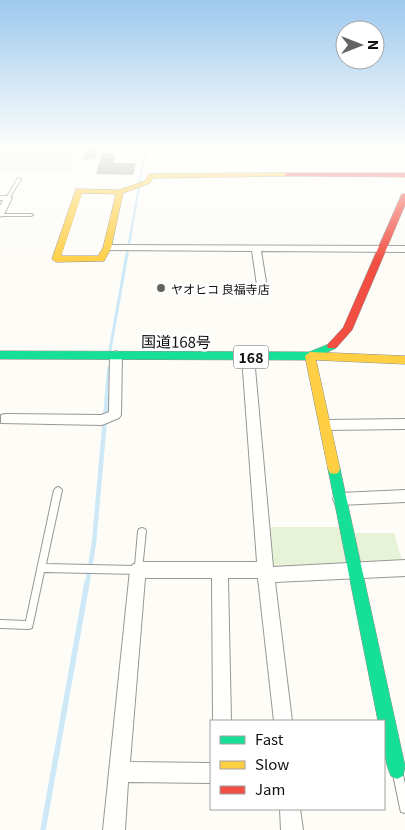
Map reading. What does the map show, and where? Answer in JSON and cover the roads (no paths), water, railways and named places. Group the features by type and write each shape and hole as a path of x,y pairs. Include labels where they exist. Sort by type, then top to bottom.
{"main road":[{"path":"120,192 107,248 101,259 56,259 79,191 120,192 138,186"},
{"name":"国道168号","path":"0,355 310,356 331,347 347,330 405,196"},
{"path":"385,720 326,425 310,356 405,360"},
{"path":"385,721 395,770"}],"street":[{"path":"0,214 4,198"},
{"path":"107,248 405,249"},
{"path":"245,288 262,288 256,248"},
{"path":"5,419 106,419 115,416 116,355"},
{"path":"248,357 266,573 282,720"},
{"path":"326,425 405,424"},
{"path":"340,499 405,496"},
{"path":"114,830 138,570 220,570 266,573 405,568"},
{"path":"220,570 222,720"},
{"path":"118,772 210,773"},
{"path":"290,810 292,830"}],"lane":[{"path":"4,198 14,186"},
{"path":"0,214 31,214"},
{"path":"0,624 29,624 58,490"},
{"path":"42,568 138,570 142,531"},
{"path":"395,770 405,808"}],"waterway":[{"path":"127,255 139,186"},
{"path":"110,350 127,254"},
{"path":"106,397 109,367"},
{"path":"87,584 94,543 107,396"},
{"path":"43,830 87,583"}],"place":[{"name":"ヤオヒコ 良福寺店","path":"161,288"}]}
